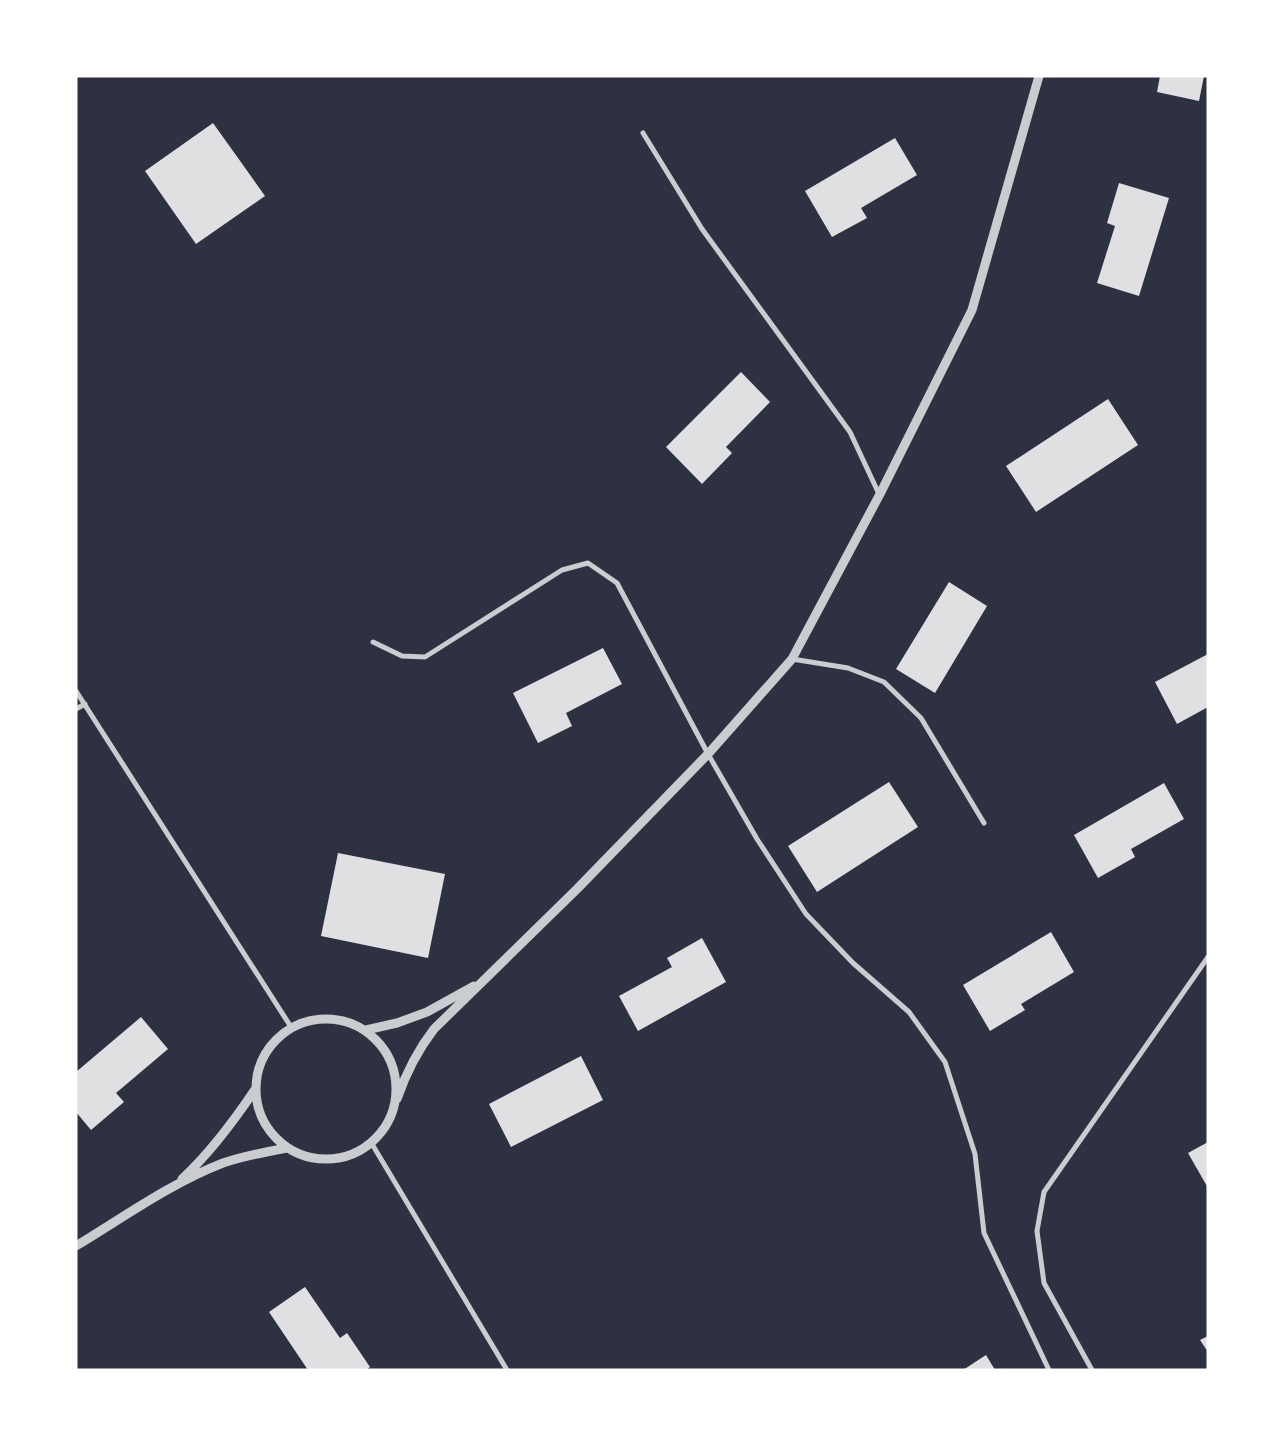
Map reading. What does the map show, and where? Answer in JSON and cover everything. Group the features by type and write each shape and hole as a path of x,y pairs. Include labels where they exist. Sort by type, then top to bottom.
{"street":[{"path":"396,1099 395,1072 385,1049 366,1030 342,1020 316,1019 291,1027 273,1043 260,1064 256,1088 259,1112 270,1132 286,1148 308,1158 330,1160 352,1156 372,1144 388,1124 403,1081 420,1047 434,1029 577,888 708,754 792,659 880,494 972,310 1039,76"},
{"path":"643,134 702,228 850,432 880,494"},
{"path":"373,642 402,656 425,657 562,570 588,563 617,582 708,754 757,839 806,914 853,963 909,1012 945,1062 975,1154 984,1233 1049,1370"},
{"path":"792,659 848,668 884,682 921,718 984,822"},
{"path":"76,691 291,1027"},
{"path":"76,709 85,704"},
{"path":"1092,1370 1044,1283 1037,1231 1044,1192 1208,957"},
{"path":"366,1030 397,1023 426,1012 483,982"},
{"path":"173,1187 215,1146 256,1088"},
{"path":"372,1144 507,1370"},
{"path":"76,1246 173,1187 224,1163 286,1148"}],"building":[{"path":"1160,76 1204,76 1199,101 1157,92"},
{"path":"213,123 265,196 196,244 145,171"},
{"path":"895,138 917,175 861,208 867,218 832,237 805,191"},
{"path":"1119,183 1169,198 1139,296 1097,283 1115,226 1107,223"},
{"path":"741,372 770,402 726,447 732,453 702,484 666,447"},
{"path":"1108,399 1138,445 1036,512 1006,466"},
{"path":"949,582 987,606 935,693 896,669"},
{"path":"603,648 622,684 566,713 572,726 538,743 513,693"},
{"path":"1208,654 1208,707 1177,724 1155,682"},
{"path":"889,782 918,827 817,892 788,846"},
{"path":"1164,783 1184,819 1131,849 1135,857 1098,878 1074,835"},
{"path":"338,853 445,874 428,958 321,936"},
{"path":"1051,932 1074,972 1021,1004 1025,1010 990,1031 963,985"},
{"path":"702,938 726,982 638,1031 619,996 672,967 667,958"},
{"path":"141,1017 168,1049 116,1093 124,1102 91,1130 76,1112 76,1072"},
{"path":"581,1056 603,1100 511,1147 489,1104"},
{"path":"1208,1142 1208,1188 1188,1153"},
{"path":"305,1287 340,1338 347,1333 370,1367 366,1370 308,1370 269,1312"},
{"path":"1208,1336 1208,1352 1200,1340"},
{"path":"986,1355 995,1370 963,1370"}]}
